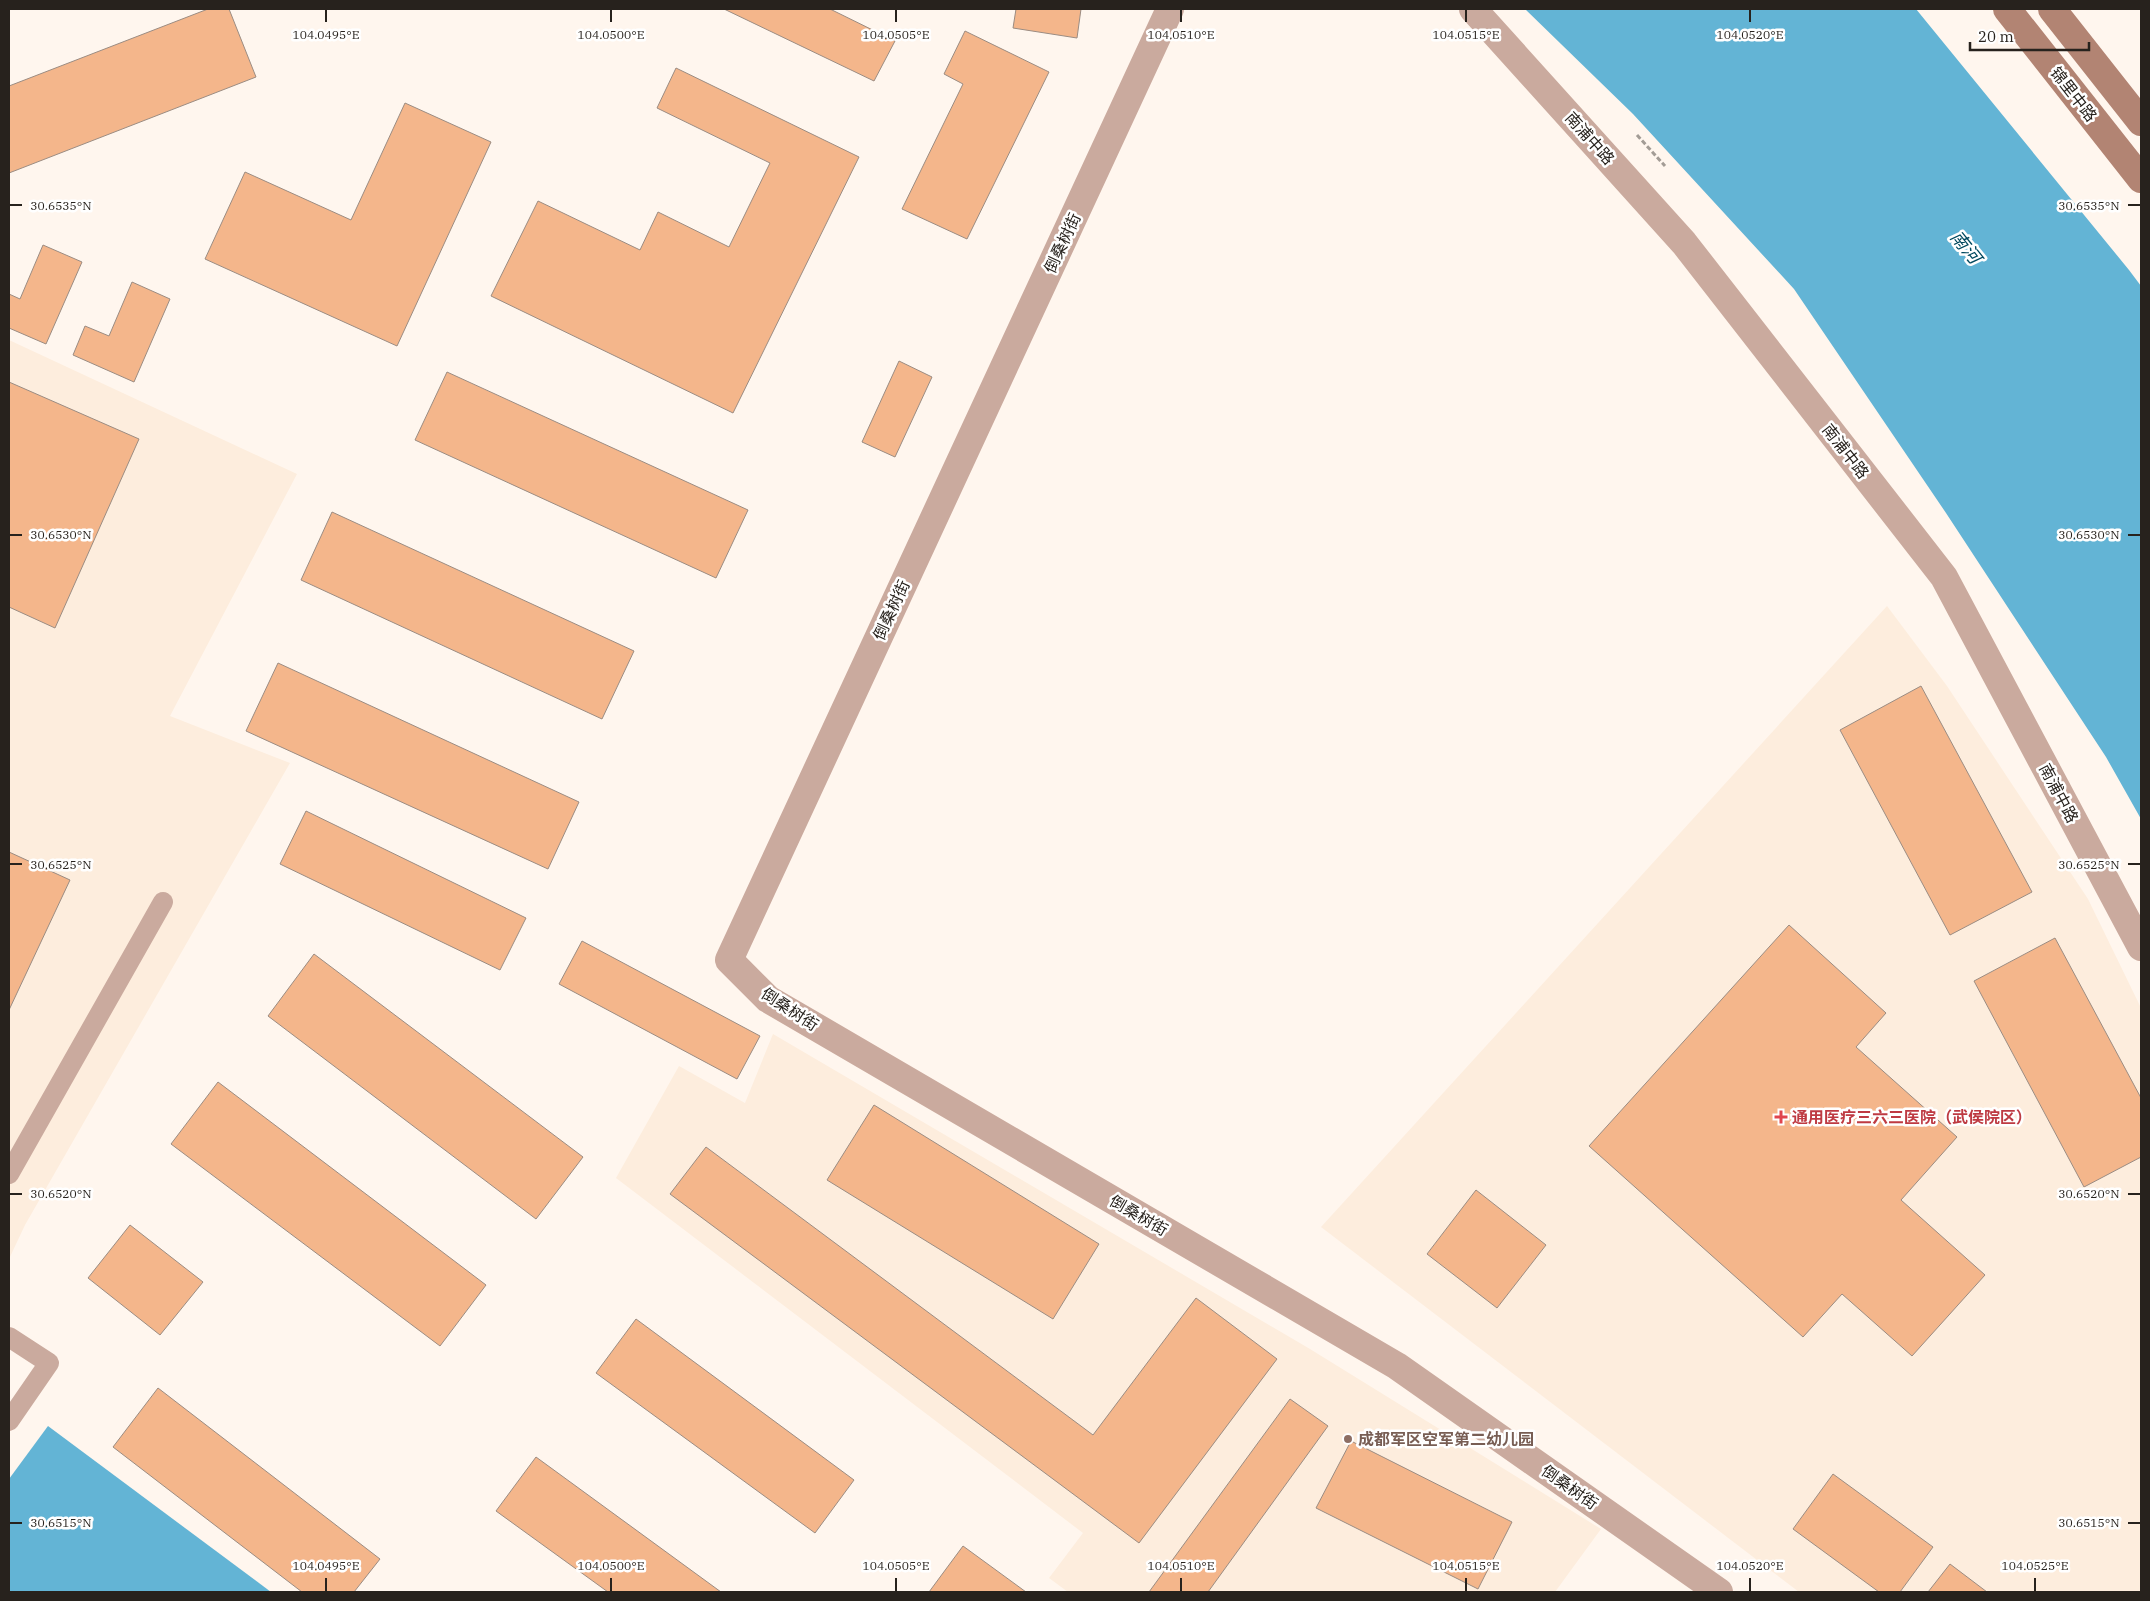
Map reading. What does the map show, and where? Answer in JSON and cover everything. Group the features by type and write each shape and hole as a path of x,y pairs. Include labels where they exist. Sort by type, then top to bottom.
{"main road":[{"name":"锦里中路","path":"2007,9 2141,178"},
{"path":"2052,9 2141,122"}],"street":[{"name":"倒桑树街","path":"1170,9 729,960 768,999 1397,1366 1719,1592"},
{"name":"南浦中路","path":"1473,9 1684,243 1944,577 2141,947"}],"lane":[{"path":"9,1174 163,902"},
{"path":"9,1337 49,1363 9,1421"}],"shaded area":[{"path":"9,340 297,474 170,716 290,763 25,1225 9,1259"},
{"name":"通用医疗三六三医院（武侯院区）","path":"1887,606 1947,686 2088,899 2141,1008 2141,1592 1799,1592 1321,1227"},
{"path":"773,1034 1310,1349 1601,1529 1555,1592 1068,1592 1049,1578 1083,1533 616,1178 679,1066 745,1103"}],"water":[{"name":"南河","path":"1525,9 1916,9 2129,270 2141,286 2141,819 2106,757 1946,513 1794,289 1633,114"},
{"path":"48,1426 271,1592 9,1592 9,1479"}],"building":[{"path":"208,9 229,9 256,77 9,173 9,86"},
{"path":"724,9 830,9 895,41 874,81"},
{"path":"1016,9 1081,9 1077,38 1013,28"},
{"path":"965,31 1049,72 967,239 902,209 963,84 944,74"},
{"path":"676,68 859,157 733,413 491,296 538,201 640,250 658,212 729,247 770,163 657,108"},
{"path":"405,103 491,142 397,346 205,259 245,172 351,220"},
{"path":"43,245 82,262 46,344 9,328 9,294 20,299"},
{"path":"132,282 170,299 134,382 73,355 85,326 109,336"},
{"path":"899,361 932,377 895,457 862,442"},
{"path":"447,372 748,510 716,578 415,440"},
{"path":"9,382 139,439 55,628 9,607"},
{"path":"332,512 634,651 602,719 301,580"},
{"path":"278,663 579,802 548,869 246,731"},
{"path":"1921,686 2032,892 1950,935 1840,730"},
{"path":"306,811 526,918 500,970 280,864"},
{"path":"9,852 70,880 9,1010"},
{"path":"1789,925 1886,1013 1856,1047 1957,1137 1901,1200 1985,1275 1912,1356 1842,1294 1803,1337 1589,1146"},
{"path":"2055,938 2141,1098 2141,1157 2084,1187 1974,981"},
{"path":"582,941 760,1036 737,1079 559,984"},
{"path":"314,954 583,1157 536,1219 268,1016"},
{"path":"218,1082 486,1285 440,1346 171,1144"},
{"path":"874,1105 1099,1244 1053,1319 827,1180"},
{"path":"706,1147 1093,1435 1196,1298 1277,1359 1139,1543 670,1194"},
{"path":"1476,1190 1546,1245 1497,1308 1427,1254"},
{"path":"130,1225 203,1282 160,1335 88,1278"},
{"path":"636,1319 854,1480 815,1533 596,1373"},
{"path":"158,1388 380,1559 354,1592 302,1592 113,1447"},
{"path":"1290,1399 1328,1426 1208,1592 1149,1592"},
{"path":"1351,1441 1512,1522 1478,1589 1316,1508"},
{"path":"536,1457 721,1592 608,1592 496,1511"},
{"path":"1833,1474 1933,1547 1900,1592 1879,1592 1793,1529"},
{"path":"963,1546 1026,1592 929,1592"},
{"path":"1950,1564 1987,1592 1928,1592"}],"place":[{"name":"通用医疗三六三医院（武侯院区）","path":"1781,1117"},
{"name":"成都军区空军第二幼儿园","path":"1348,1439"}]}
